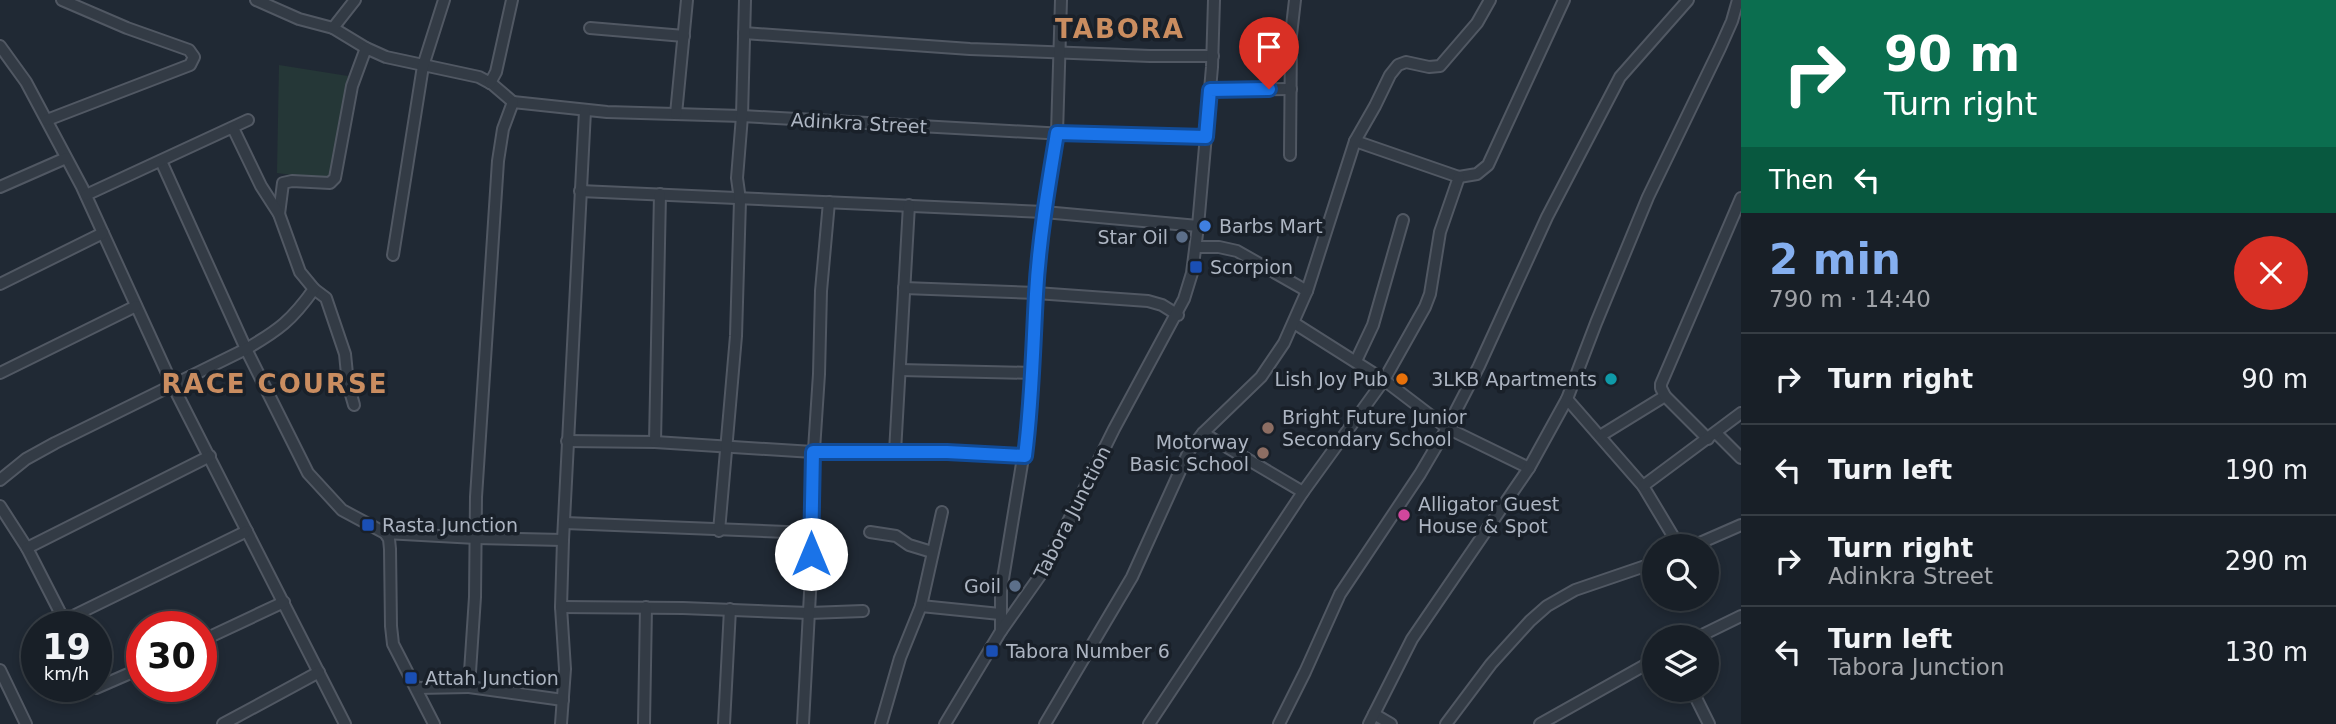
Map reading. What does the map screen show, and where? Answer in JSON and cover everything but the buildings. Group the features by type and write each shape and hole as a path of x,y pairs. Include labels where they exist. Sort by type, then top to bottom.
{"street":[{"path":"47,120 190,65 194,57 189,50 127,29 62,0"},
{"path":"256,0 299,19 333,28 366,48 397,61 479,77 503,92 513,102 503,129 498,161 476,497 469,687"},
{"path":"333,28 355,0"},
{"path":"393,254 423,66 443,0"},
{"path":"491,84 512,0"},
{"path":"676,114 687,0"},
{"path":"719,531 728,448 739,267 740,200 737,178 746,0"},
{"path":"1001,631 1001,591 1025,456 1044,212 1057,133 1061,0"},
{"name":"Tabora Junction","path":"945,724 1001,631 1041,577 1114,429 1178,315 1188,289 1198,226 1213,56 1214,0"},
{"path":"1290,155 1291,35 1295,0"},
{"path":"1045,724 1132,577 1189,450 1261,377 1294,323 1307,291 1354,141 1390,75 1398,65 1406,62 1429,67 1440,66 1477,23 1490,0"},
{"path":"1354,141 1459,177 1472,177 1488,165 1564,0"},
{"path":"1279,724 1306,672 1340,594 1420,474 1447,428 1479,366 1547,216 1620,77 1688,0"},
{"path":"1391,724 1371,719 1412,639 1529,468 1567,399 1648,197 1720,48 1738,0"},
{"path":"590,28 684,36"},
{"path":"744,33 957,48 1213,56"},
{"path":"0,46 16,65 86,195 172,384 345,724"},
{"path":"279,214 283,183 330,183 335,178 352,86 366,48"},
{"path":"1210,90 1292,89"},
{"name":"Adinkra Street","path":"513,102 585,111 742,116 1057,133 1206,137"},
{"path":"561,724 565,656 561,607 563,540 585,111"},
{"path":"86,195 248,120"},
{"path":"233,128 256,177 279,214 300,272 314,289 324,296 345,354 348,384 354,405"},
{"path":"0,187 66,158"},
{"path":"161,161 246,349 308,473 342,510 385,533 563,540"},
{"path":"1149,724 1303,492 1384,380 1414,330 1427,301 1440,232 1459,177"},
{"path":"580,191 1044,212 1198,226"},
{"path":"655,442 660,194"},
{"path":"803,724 821,290 829,202"},
{"path":"1740,203 1661,388 1665,396 1741,458"},
{"path":"895,452 909,205"},
{"path":"1356,361 1373,325 1403,220"},
{"path":"0,284 103,233"},
{"path":"1196,247 1219,247 1237,251 1307,291"},
{"path":"904,288 1148,301 1162,305 1178,315"},
{"path":"1,477 26,458 246,349 284,326 314,289"},
{"path":"0,373 136,306"},
{"path":"1294,323 1384,380 1447,428 1529,468"},
{"path":"900,370 1033,373"},
{"path":"1600,436 1665,396"},
{"path":"1567,399 1643,486 1672,534"},
{"path":"1643,486 1741,413"},
{"path":"1203,433 1303,492"},
{"path":"567,441 655,442 813,452 1025,456"},
{"path":"27,548 210,456"},
{"path":"0,506 27,548 60,611"},
{"path":"881,724 903,651 922,606 942,512"},
{"path":"565,523 811,533"},
{"path":"1719,535 1741,525"},
{"path":"90,611 247,531"},
{"path":"870,532 896,537 909,545 932,552"},
{"path":"385,533 390,549 393,644 418,688 434,724"},
{"path":"1446,724 1491,664 1547,606 1575,590 1642,567"},
{"path":"217,633 284,602"},
{"path":"922,606 1000,614"},
{"path":"561,607 809,613 863,611"},
{"path":"644,724 646,607"},
{"path":"724,724 730,609"},
{"path":"1719,627 1741,616"},
{"path":"1540,724 1642,667"},
{"path":"0,670 26,724"},
{"path":"223,724 319,672"},
{"path":"418,688 469,687 563,699"},
{"path":"1698,702 1709,724"}],"shaded area":[{"path":"279,65 348,76 329,180 277,173"}],"place":[{"name":"Barbs Mart","path":"1205,226"},
{"name":"Star Oil","path":"1182,237"},
{"name":"Scorpion","path":"1196,267"},
{"name":"Lish Joy Pub","path":"1402,379"},
{"name":"3LKB Apartments","path":"1611,379"},
{"name":"Bright Future Junior Secondary School","path":"1268,428"},
{"name":"Motorway Basic School","path":"1263,453"},
{"name":"Alligator Guest House & Spot","path":"1404,515"},
{"name":"Rasta Junction","path":"368,525"},
{"name":"Goil","path":"1015,586"},
{"name":"Tabora Number 6","path":"992,651"},
{"name":"Attah Junction","path":"411,678"}],"district":[{"name":"TABORA","path":"1120,29"},
{"name":"RACE COURSE","path":"275,384"}],"route":[{"path":"811,554 813,452 947,452 1025,456 1044,212 1057,133 1206,137 1210,90 1269,89"}]}
